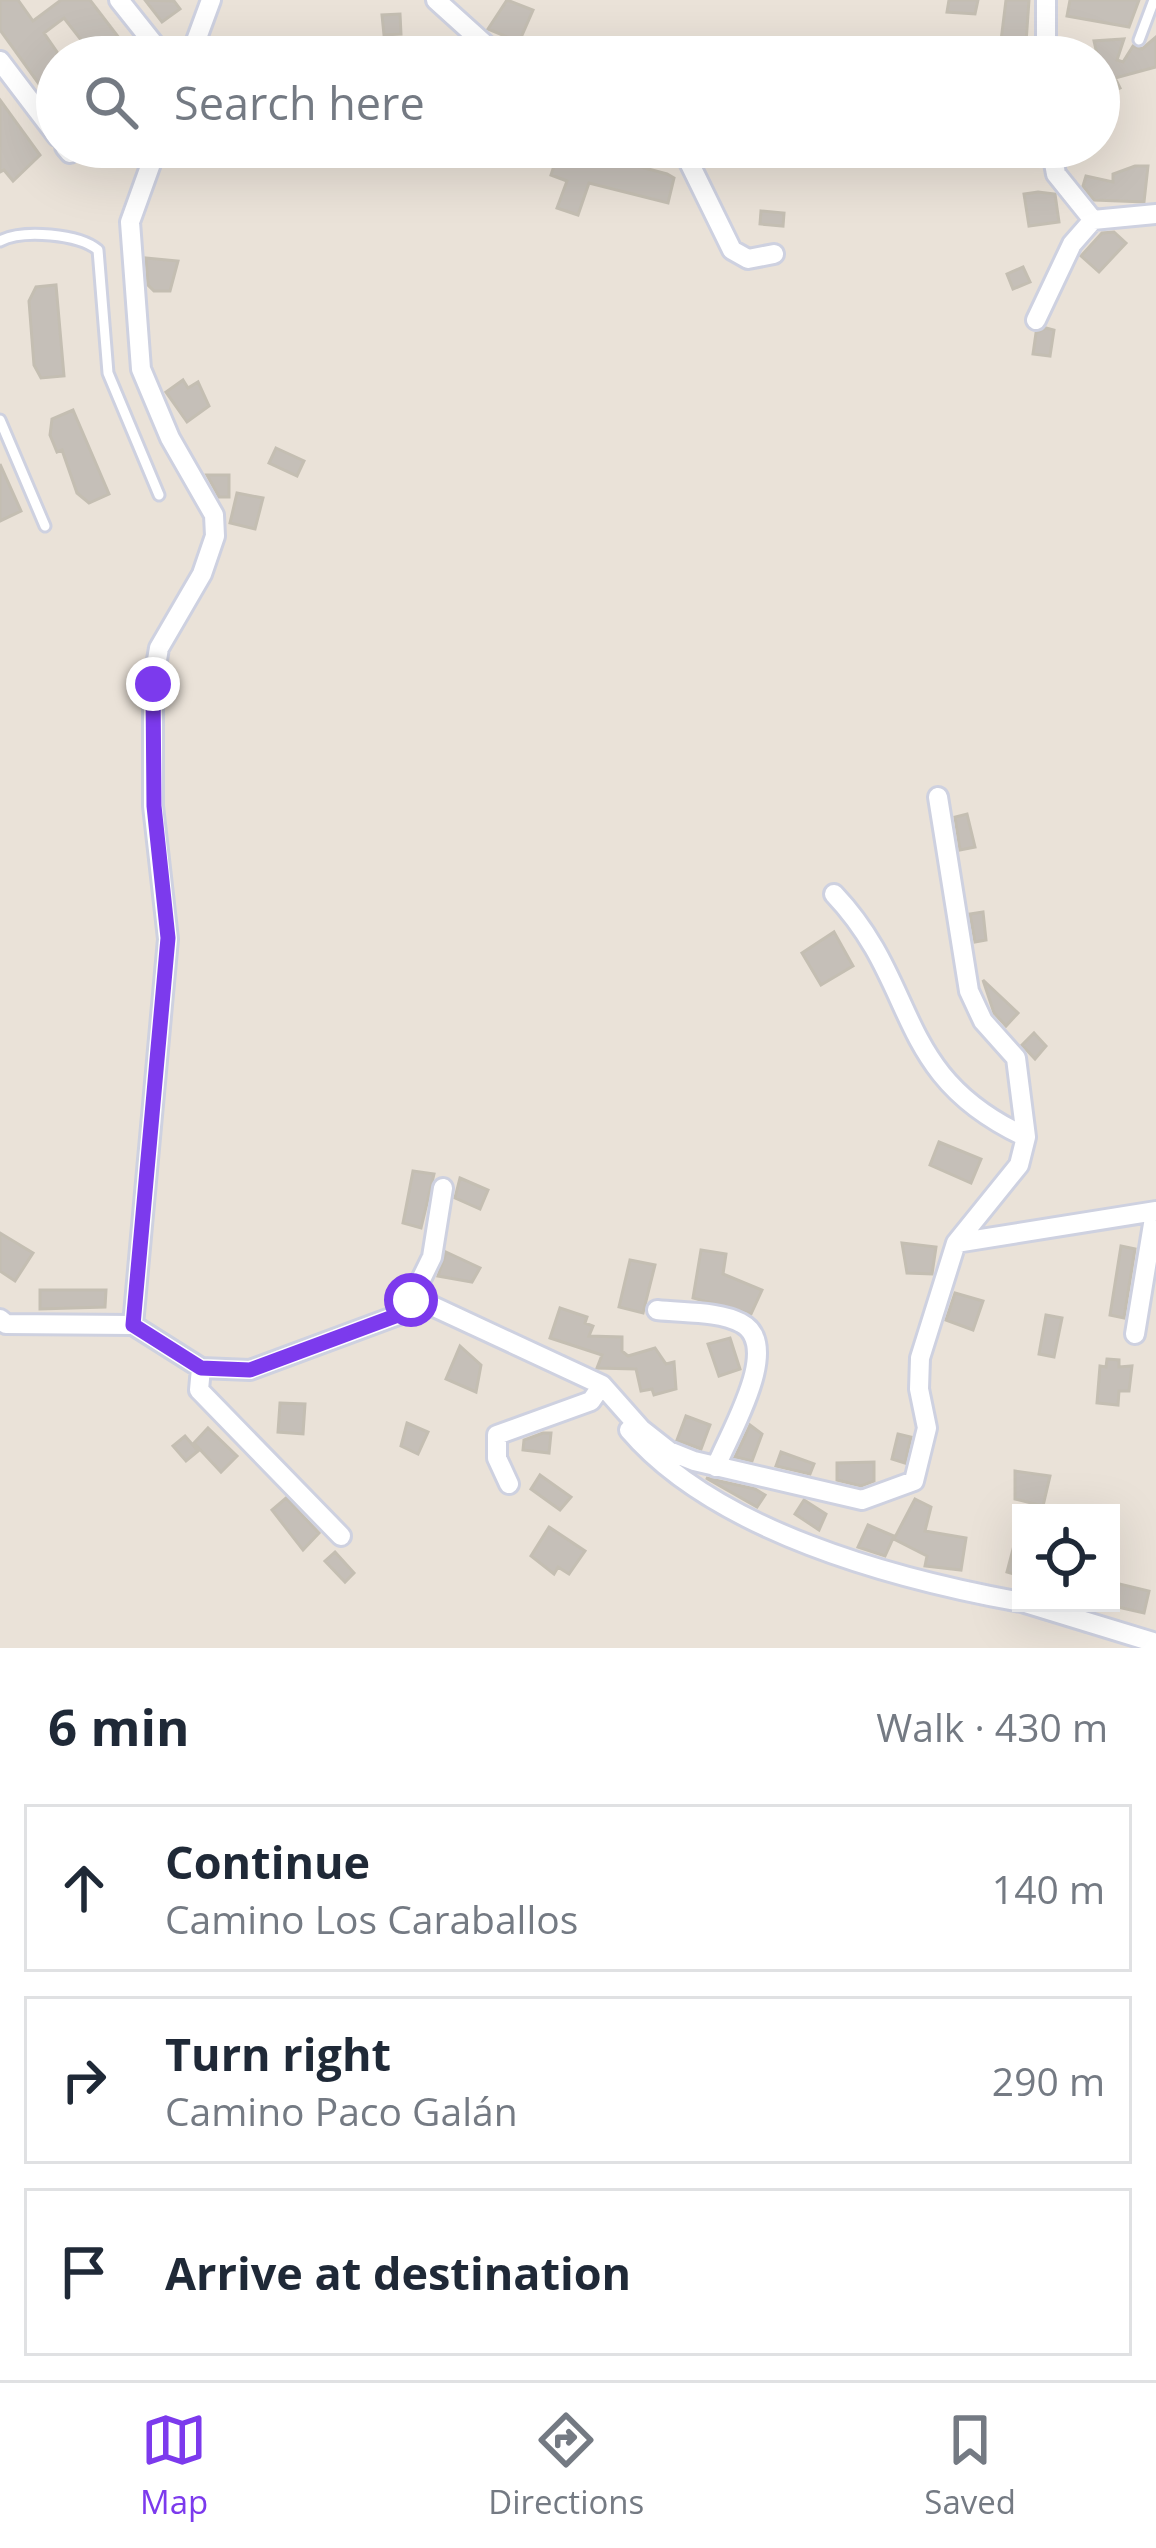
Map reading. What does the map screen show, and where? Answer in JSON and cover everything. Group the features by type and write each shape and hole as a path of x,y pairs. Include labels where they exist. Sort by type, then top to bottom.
{"street":[{"path":"119,0 148,36"},
{"path":"198,36 211,0"},
{"path":"436,0 476,36"},
{"path":"1046,0 1046,36"},
{"path":"0,61 36,108"},
{"path":"133,1325 168,938 154,806 153,684 159,648 202,574 215,536 214,514 170,438 141,369 130,222 149,168"},
{"path":"692,168 732,250 748,259 774,254"},
{"path":"1055,168 1093,220"},
{"path":"1036,320 1072,244 1093,220 1156,214"},
{"path":"2,1326 133,1325 201,1368 250,1370 428,1304 608,1390 641,1429 669,1451 716,1467 862,1500 914,1480 922,1468 927,1428 919,1389 920,1358 956,1243 1019,1165 1026,1137 1016,1058 982,1021 969,991 938,797"},
{"path":"834,894 857,918 943,1084 983,1118 1026,1137"},
{"path":"417,1308 411,1300 432,1257 443,1188"},
{"path":"956,1243 1151,1215 1135,1334"},
{"path":"658,1310 737,1320 753,1330 759,1346 748,1394 716,1467"},
{"path":"201,1368 199,1390 341,1536"},
{"path":"508,1484 497,1458 497,1436 591,1401 608,1390"},
{"path":"608,1390 613,1411 660,1466 729,1506 910,1579 1012,1601"},
{"path":"1053,1612 1156,1643"}],"lane":[{"path":"1139,40 1154,0"},
{"path":"0,241 27,235 79,241 98,250 108,374 159,495"},
{"path":"0,420 45,526"}],"building":[{"path":"0,0 18,0 33,21 61,0 90,0 118,36 78,36 64,18 46,36 36,36 36,80 0,30"},
{"path":"145,0 174,1 180,9 162,22"},
{"path":"507,0 533,10 522,36 488,29"},
{"path":"949,0 978,0 975,14 947,12"},
{"path":"1006,0 1029,0 1026,36 1002,36"},
{"path":"1070,0 1139,0 1129,27 1067,16"},
{"path":"400,14 401,34 384,35 382,15"},
{"path":"1156,37 1156,67 1120,77 1120,61 1133,46 1142,49"},
{"path":"0,100 36,150 36,159 13,181 4,170 0,172"},
{"path":"1148,166 1144,202 1094,200 1083,186 1086,176 1113,182 1113,174"},
{"path":"553,168 644,168 674,178 668,203 589,183 578,215 557,208 567,181 551,175"},
{"path":"1024,194 1055,194 1059,222 1029,226"},
{"path":"761,211 784,213 783,226 760,224"},
{"path":"1114,232 1126,243 1099,272 1081,256 1102,233"},
{"path":"146,258 178,261 170,291 154,291 148,285"},
{"path":"1023,267 1030,282 1013,289 1007,274"},
{"path":"56,285 64,376 41,378 34,365 29,301 36,287"},
{"path":"1054,330 1050,356 1033,354 1036,333"},
{"path":"183,380 188,388 198,382 209,406 187,422 166,392"},
{"path":"73,410 109,494 89,503 77,493 62,450 57,452 50,435 52,419"},
{"path":"276,448 304,461 297,476 269,463"},
{"path":"0,464 21,511 0,521"},
{"path":"207,475 229,475 229,497 219,497"},
{"path":"237,493 263,498 255,529 230,523"},
{"path":"967,814 975,847 960,850 955,817"},
{"path":"983,912 986,940 975,942 970,914"},
{"path":"834,932 853,966 821,985 802,953"},
{"path":"983,980 1018,1013 1006,1026 994,1013"},
{"path":"1034,1033 1046,1046 1035,1059 1022,1045"},
{"path":"939,1142 981,1159 971,1183 930,1165"},
{"path":"413,1171 434,1174 421,1228 403,1223"},
{"path":"460,1178 488,1190 480,1209 455,1198"},
{"path":"0,1233 33,1253 15,1281 0,1271"},
{"path":"902,1243 936,1247 932,1274 907,1273"},
{"path":"1121,1246 1135,1249 1124,1318 1110,1315"},
{"path":"701,1250 726,1254 723,1274 762,1290 751,1314 693,1298"},
{"path":"446,1252 480,1268 472,1282 438,1276"},
{"path":"630,1260 655,1265 643,1313 619,1307"},
{"path":"40,1290 106,1290 105,1307 40,1309"},
{"path":"955,1293 983,1301 973,1330 946,1320"},
{"path":"560,1308 587,1317 585,1323 593,1326 589,1336 622,1337 622,1351 628,1356 655,1348 666,1364 674,1362 676,1389 654,1395 652,1389 641,1391 636,1369 597,1368 602,1355 550,1338"},
{"path":"1046,1315 1062,1318 1054,1357 1039,1354"},
{"path":"730,1338 740,1369 719,1376 708,1344"},
{"path":"460,1346 481,1365 476,1392 446,1379"},
{"path":"1107,1359 1119,1360 1119,1367 1132,1366 1129,1391 1119,1391 1118,1405 1097,1403 1100,1366 1106,1367"},
{"path":"280,1403 305,1404 303,1434 278,1432"},
{"path":"686,1416 710,1425 701,1449 677,1440"},
{"path":"407,1423 428,1432 418,1454 401,1446"},
{"path":"750,1425 762,1434 752,1461 735,1457"},
{"path":"208,1428 237,1456 221,1472 194,1443"},
{"path":"551,1433 549,1453 523,1450 524,1440"},
{"path":"898,1434 911,1437 905,1463 892,1459"},
{"path":"185,1436 198,1451 186,1461 173,1446"},
{"path":"781,1452 814,1464 810,1474 776,1466"},
{"path":"874,1462 874,1481 861,1486 837,1480 837,1463"},
{"path":"1015,1471 1050,1476 1043,1504 1015,1499"},
{"path":"540,1475 571,1497 560,1510 531,1489"},
{"path":"706,1478 755,1489 765,1495 757,1507"},
{"path":"286,1498 319,1533 303,1550 272,1510"},
{"path":"915,1499 931,1507 925,1531 966,1538 961,1570 925,1566 927,1556 894,1539"},
{"path":"804,1500 826,1514 819,1530 795,1514"},
{"path":"868,1525 894,1536 885,1556 858,1547"},
{"path":"549,1527 585,1551 569,1574 558,1567 554,1574 531,1556"},
{"path":"335,1552 354,1573 345,1582 325,1561"},
{"path":"1120,1584 1149,1591 1144,1613 1120,1608"}],"route":[{"path":"153,684 154,806 168,938 133,1325 201,1368 250,1370 417,1308 411,1300"}]}
